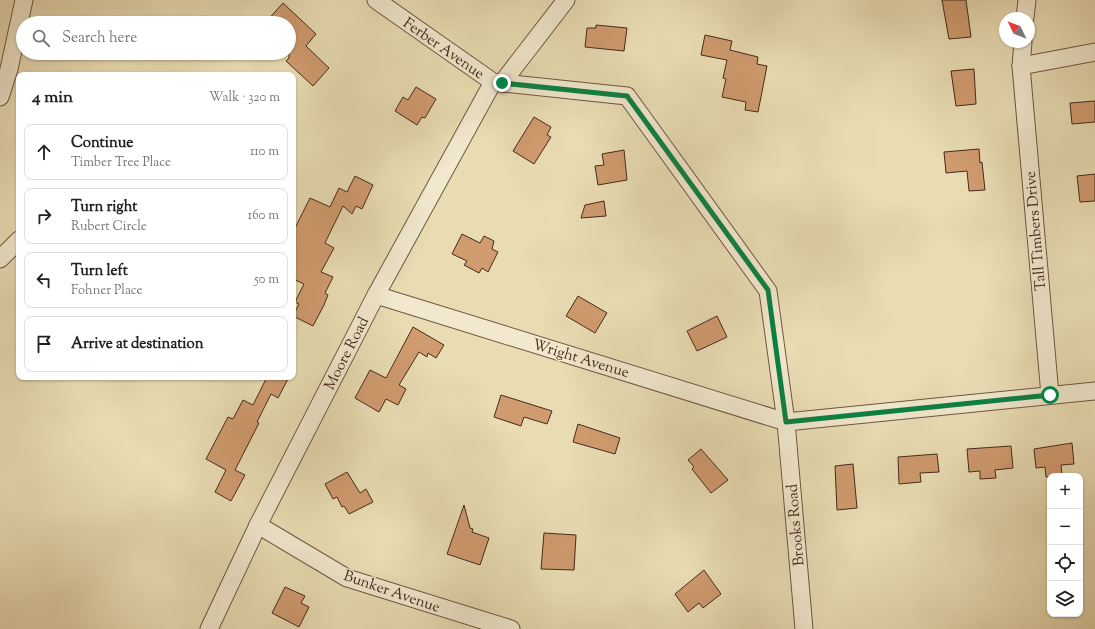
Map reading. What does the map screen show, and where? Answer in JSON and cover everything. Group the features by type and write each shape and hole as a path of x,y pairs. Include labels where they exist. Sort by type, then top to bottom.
{"street":[{"path":"21,16 24,0"},
{"name":"Ferber Avenue","path":"376,0 497,82"},
{"name":"Moore Road","path":"209,629 258,525 376,295 497,82 566,0"},
{"path":"1026,12 1027,0"},
{"path":"0,97 9,70 16,37"},
{"name":"Tall Timbers Drive","path":"1022,48 1020,66 1050,395"},
{"path":"1020,66 1095,52"},
{"name":"Brooks Road","path":"497,82 627,96 768,290 786,422 804,629"},
{"path":"0,259 16,243"},
{"name":"Wright Avenue","path":"376,295 786,422"},
{"path":"786,422 1095,391"},
{"name":"Bunker Avenue","path":"258,525 347,578 512,629"}],"building":[{"path":"942,0 966,0 971,37 949,39"},
{"path":"283,3 316,34 306,46 329,68 313,86 286,61 296,60 296,16 271,16"},
{"path":"596,25 627,28 624,51 585,47 587,28 596,28"},
{"path":"705,35 732,41 730,50 758,57 757,64 767,66 758,112 745,110 746,102 722,97 726,79 723,78 727,60 701,55"},
{"path":"974,69 976,104 956,106 951,71"},
{"path":"416,87 436,99 425,118 422,117 417,125 395,111 403,97 408,100"},
{"path":"1095,101 1095,122 1072,124 1070,103"},
{"path":"534,117 551,127 547,135 551,137 534,164 513,151"},
{"path":"979,149 985,190 969,191 967,171 946,173 944,152"},
{"path":"624,150 627,180 598,185 595,166 604,165 602,154"},
{"path":"1095,174 1095,201 1080,202 1077,176"},
{"path":"355,176 373,185 362,209 356,206 352,214 343,206 325,243 334,248 321,272 333,277 325,293 328,295 324,305 313,326 296,318 296,310 299,304 296,302 296,300 304,284 296,280 296,226 310,198 330,207 339,188 347,192"},
{"path":"604,201 606,216 581,218 585,205"},
{"path":"462,234 480,243 484,236 494,241 492,249 498,252 488,272 482,268 479,273 464,265 467,261 452,254"},
{"path":"578,296 607,313 595,333 566,316"},
{"path":"717,316 727,337 697,351 687,331"},
{"path":"413,327 444,345 436,358 428,353 427,357 419,352 399,385 406,389 398,405 386,399 379,412 355,398 370,370 386,378"},
{"path":"266,380 287,380 278,398 271,394 257,422 259,423 235,470 245,475 231,501 215,492 226,470 206,459 228,417 233,419 243,400 253,405"},
{"path":"501,395 552,411 547,424 524,417 521,426 494,417"},
{"path":"578,424 620,438 615,454 573,442"},
{"path":"1072,443 1074,464 1061,465 1062,473 1047,473 1046,477 1045,467 1036,468 1034,449"},
{"path":"1011,446 1013,468 995,470 996,478 980,479 980,471 969,472 967,449"},
{"path":"701,449 728,480 711,493 692,469 694,467 688,460"},
{"path":"937,454 939,472 920,473 921,482 899,484 898,457"},
{"path":"853,464 857,508 837,510 835,466"},
{"path":"347,472 360,493 366,489 373,502 349,514 344,506 342,507 337,497 333,499 325,484"},
{"path":"464,505 470,528 473,529 472,532 489,538 480,565 447,554"},
{"path":"544,533 576,535 574,570 541,569"},
{"path":"704,570 721,594 703,608 699,603 688,612 675,594"},
{"path":"285,587 305,596 301,603 309,607 299,627 272,613"}],"route":[{"path":"502,83 627,96 768,290 786,422 1050,395"}]}
